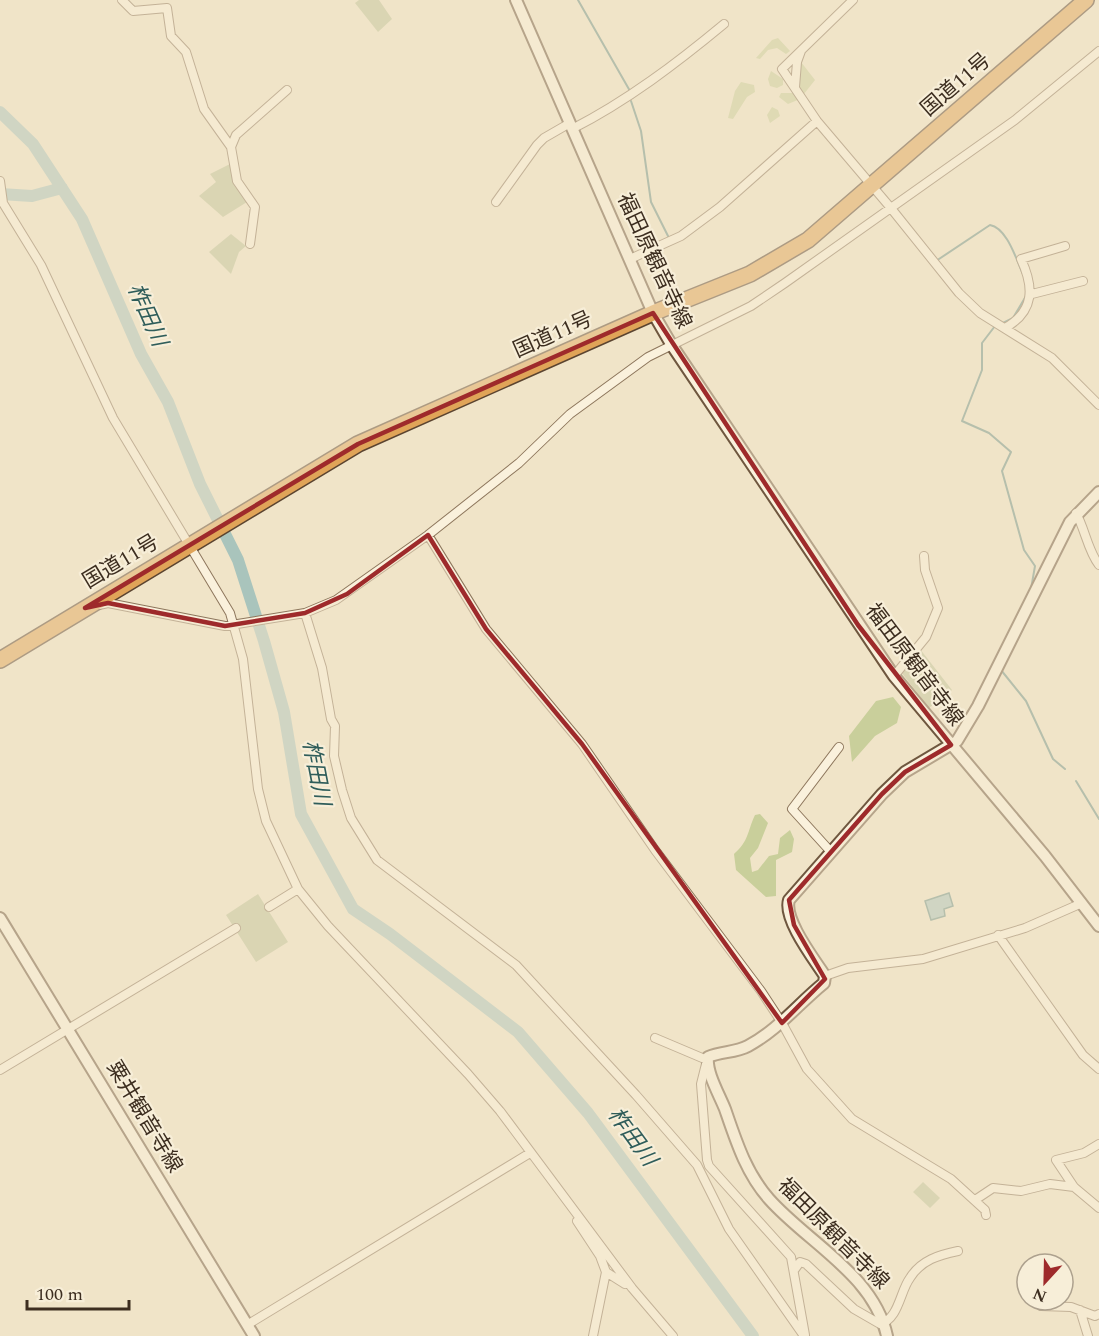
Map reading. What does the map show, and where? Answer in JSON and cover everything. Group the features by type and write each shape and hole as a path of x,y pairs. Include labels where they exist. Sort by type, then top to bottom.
{"highway":[{"name":"国道11号","path":"0,660 357,444 653,313 768,265 808,240 1086,0"}],"main road":[{"name":"福田原観音寺線","path":"516,0 653,313 671,344 894,676 951,745 905,772 882,794 793,894 788,906 794,925 825,976"},
{"path":"1099,492 1076,513 978,706 957,741 951,745 1099,926"},
{"name":"粟井観音寺線","path":"0,918 254,1336"},
{"path":"707,1060 710,1055 737,1051 750,1046 782,1023 824,983 825,976"},
{"name":"福田原観音寺線","path":"707,1060 740,1150 756,1182 782,1213 867,1292 878,1308 887,1336"}],"street":[{"path":"122,0 133,11 167,8 168,28 171,36 186,52 204,109 231,147 237,181 255,207 250,244"},
{"path":"853,0 782,69 817,121 959,293 980,313 1052,358 1099,405"},
{"path":"496,202 544,138 612,109 724,24"},
{"path":"795,87 797,62 804,46"},
{"path":"85,608 108,603 232,626 305,613 347,594 428,535 519,463 570,414 671,344 751,306 890,207 957,163 1057,87 1099,51"},
{"path":"231,147 236,135 287,90"},
{"path":"630,259 681,236 720,207 817,121"},
{"path":"0,181 3,203 41,265 113,417 230,613 243,659 258,789 263,810 281,856 298,889 328,926 500,1111 632,1288 673,1336"},
{"path":"1005,328 1016,322 1032,294 1029,278 1021,259 1065,246"},
{"path":"1032,294 1083,281"},
{"path":"1076,513 1087,533 1094,559 1099,565"},
{"path":"428,535 486,629 582,744 655,850 782,1023 807,1069 837,1106 852,1119 951,1179 975,1200 986,1215"},
{"path":"894,676 926,637 938,608 923,563 924,556"},
{"path":"305,613 322,668 331,719 335,726 334,756 342,790 351,818 377,860 516,965 697,1164 729,1229 805,1336"},
{"path":"831,852 792,809 839,747"},
{"path":"269,906 298,889"},
{"path":"825,976 848,968 923,959 1035,924 1082,903"},
{"path":"0,1070 236,928"},
{"path":"998,935 1083,1055 1099,1069"},
{"path":"655,1038 707,1060 702,1070 701,1084 707,1160 710,1167 791,1257 795,1269 798,1303 805,1336"},
{"path":"1099,1144 1084,1153 1056,1160 1074,1187 1099,1208"},
{"path":"247,1324 530,1153"},
{"path":"697,1164 707,1160"},
{"path":"975,1200 993,1188 1021,1191 1050,1184 1074,1187"},
{"path":"573,1208 578,1223 600,1256 606,1272 593,1336"},
{"path":"795,1269 800,1262 806,1264 854,1310 880,1324 884,1323 899,1304 910,1277 934,1256 958,1251"},
{"path":"606,1272 632,1288"},
{"path":"1075,1308 1095,1316 1099,1314"},
{"path":"1080,1310 1088,1336"}],"highlighted area":[{"path":"653,313 858,625 951,745 905,772 882,794 789,900 794,925 825,979 782,1023 582,744 486,629 428,535 347,594 305,613 225,626 108,603 85,608 358,444"}],"green space":[{"path":"359,0 379,0 392,19 378,32 355,3"},
{"path":"778,38 790,51 786,54 777,48 768,50 760,59 756,58 772,40"},
{"path":"801,62 815,80 800,99 788,104 779,97 781,93 800,93 798,64"},
{"path":"771,71 783,79 783,85 777,88 770,86 768,79"},
{"path":"741,82 754,85 755,92 747,97 733,119 728,118 735,91"},
{"path":"772,107 778,110 780,116 770,123 767,115"},
{"path":"230,164 234,185 247,202 223,217 199,196 216,182 210,174"},
{"path":"231,234 246,246 239,252 231,274 209,252"},
{"path":"920,649 952,690 929,708 901,672"},
{"path":"893,697 901,707 897,723 875,736 852,762 849,736 876,701"},
{"path":"760,814 768,823 758,848 750,858 752,872 758,870 769,856 778,854 780,838 790,830 794,839 792,852 776,860 776,896 766,897 736,870 734,854 745,840 755,815"},
{"path":"258,894 288,942 256,962 226,915"},
{"path":"923,1182 940,1198 930,1208 913,1192"}],"water":[{"path":"949,893 953,906 944,909 945,916 931,920 925,901"}],"waterway":[{"path":"578,0 630,91"},
{"path":"631,101 641,131 651,202 669,238"},
{"name":"柞田川","path":"0,112 33,144 82,219 141,354 168,402 200,484 238,560 284,712 301,814 353,909 390,934 518,1032 588,1113 753,1336"},
{"path":"0,194 32,196 62,188"},
{"path":"936,261 990,225 996,227 1006,238 1023,274"},
{"path":"1001,324 1013,318 1026,296"},
{"path":"995,326 982,343 982,370 962,421 989,433 1011,452 1002,471 1024,550 1035,566 1031,589"},
{"path":"1001,670 1026,701 1053,759 1065,769"},
{"path":"1076,781 1099,819"}]}
